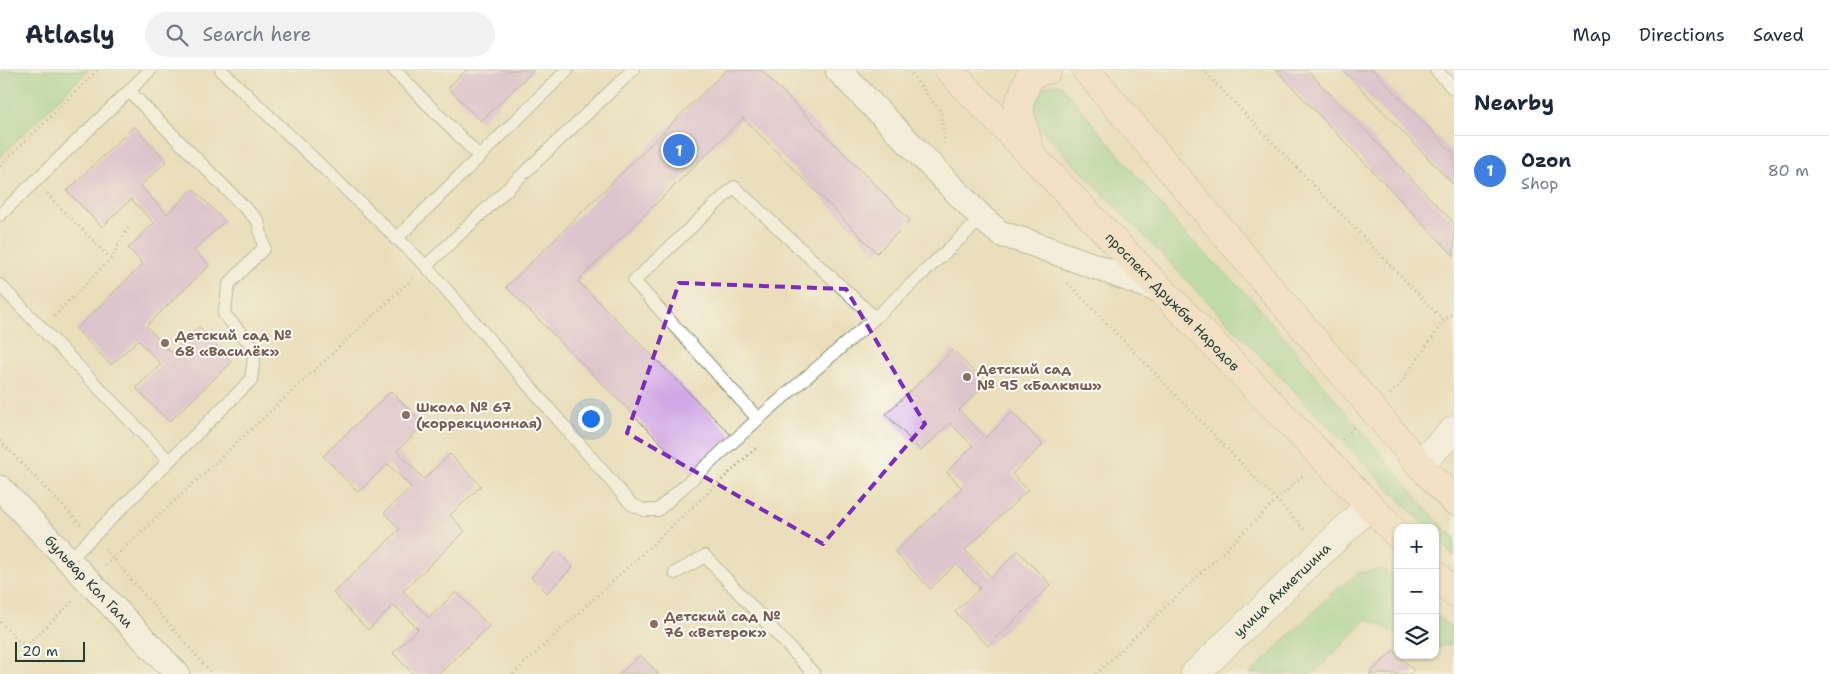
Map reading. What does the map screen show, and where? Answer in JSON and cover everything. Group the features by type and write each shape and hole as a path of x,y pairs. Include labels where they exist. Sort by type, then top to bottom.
{"main road":[{"name":"проспект Дружбы Народов","path":"948,70 1394,531"},
{"path":"1032,156 1018,106 1030,75 1048,70"},
{"path":"1060,70 1093,80 1419,464 1454,501"},
{"path":"1439,578 1454,593"}],"street":[{"path":"838,70 982,218 1001,234 1162,291"},
{"path":"1419,464 1454,430"},
{"name":"бульвар Кол Гали","path":"0,488 177,674"},
{"name":"улица Ахметшина","path":"1195,674 1369,506"}],"lane":[{"path":"0,214 150,70"},
{"path":"221,70 426,266 631,504 644,510 658,510 758,419 875,318 982,218"},
{"path":"394,70 480,157"},
{"path":"396,239 568,70"},
{"path":"426,266 633,70"},
{"path":"1436,70 1454,89"},
{"path":"69,560 251,380 255,349 224,314 229,284 264,248 258,221 129,91"},
{"path":"758,419 634,281 734,186 875,318"},
{"path":"0,285 169,461"},
{"path":"674,573 705,556 814,674"}],"path":[{"path":"0,166 98,70"},
{"path":"908,70 941,112 945,146"},
{"path":"1204,70 1444,321"},
{"path":"35,181 111,259"},
{"path":"41,328 111,259 129,226"},
{"path":"0,622 25,647 59,616 113,557 426,266"},
{"path":"1063,278 1325,550"},
{"path":"1385,399 1398,386 1444,321 1454,312"},
{"path":"1342,439 1357,425"},
{"path":"0,441 113,557 212,674"},
{"path":"1096,674 1306,473"}],"highlighted area":[{"path":"679,283 846,289 925,424 823,544 627,433"}],"green space":[{"path":"5,70 88,70 0,157 0,74"},
{"path":"1048,85 1061,85 1184,233 1251,298 1429,512 1454,537 1454,556 1439,540 1439,524 1423,524 1046,135 1035,120 1032,106 1039,91"},
{"path":"1382,569 1394,576 1394,632 1368,619 1313,674 1250,674 1333,592 1358,573"},
{"path":"1439,617 1454,631 1454,641 1439,647"}],"building":[{"path":"466,70 534,70 481,121 448,88"},
{"path":"726,70 761,70 910,220 877,253 743,118 578,281 733,437 694,476 506,287"},
{"path":"1276,70 1307,70 1454,223 1454,256"},
{"path":"1343,70 1373,70 1454,154 1454,185"},
{"path":"134,126 167,161 140,186 167,214 193,189 225,221 194,250 209,266 146,326 172,353 199,327 232,362 169,422 136,388 161,364 138,340 111,365 76,329 143,264 128,248 154,223 131,199 102,227 67,191"},
{"path":"953,350 986,384 959,410 986,438 1012,412 1043,445 1012,474 1028,490 965,550 991,577 1018,551 1051,585 988,646 955,612 980,588 956,564 930,589 895,552 962,488 947,472 973,446 950,423 921,451 886,414"},
{"path":"391,391 424,425 397,451 424,479 450,454 481,486 450,515 465,531 403,591 429,618 456,592 489,626 439,674 413,674 393,653 418,629 394,605 368,630 333,593 400,529 384,513 411,487 388,464 358,492 323,456"},
{"path":"557,551 573,567 547,593 531,577"},
{"path":"1394,650 1394,659 1402,659 1414,670 1410,674 1369,674"},
{"path":"640,655 659,674 620,674"}],"place":[{"name":"Ozon","path":"679,150"},
{"name":"Детский сад № 68 «Василёк»","path":"165,343"},
{"name":"Детский сад № 95 «Балкыш»","path":"967,377"},
{"name":"Школа № 67 (коррекционная)","path":"406,415"},
{"name":"Детский сад № 76 «Ветерок»","path":"654,624"}]}
